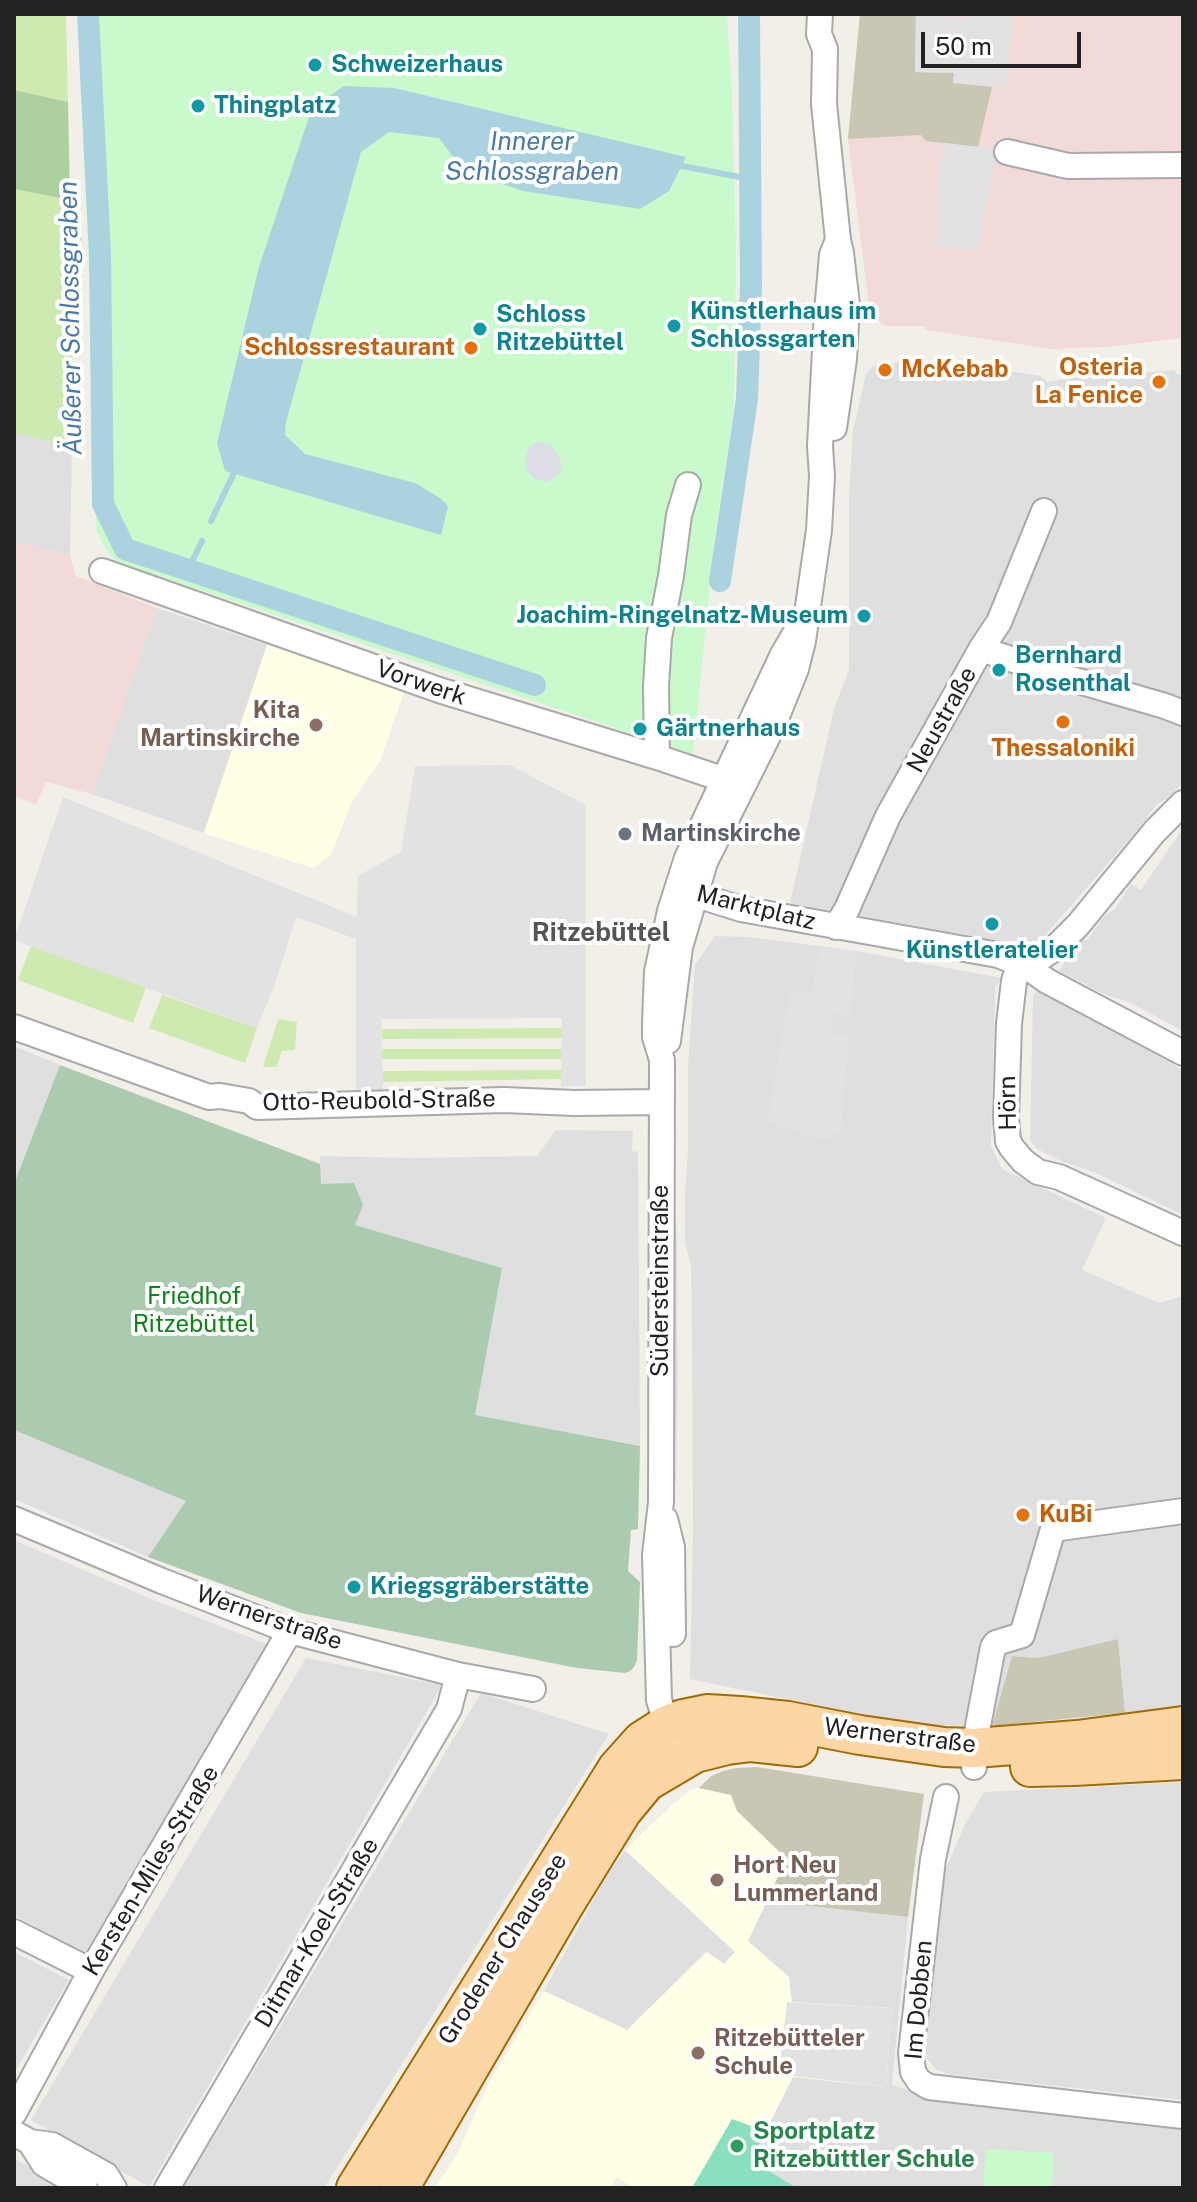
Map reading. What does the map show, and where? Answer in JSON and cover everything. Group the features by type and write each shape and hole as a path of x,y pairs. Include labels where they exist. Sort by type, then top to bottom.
{"main road":[{"name":"Wernerstraße","path":"667,1725 683,1719 719,1714 788,1721 944,1747 974,1758 1074,1766 1183,1760"},
{"name":"Grodener Chaussee","path":"356,2188 617,1769 642,1741 667,1725"},
{"name":"Wernerstraße","path":"678,1761 710,1748 751,1742 959,1768 974,1758 1183,1726"},
{"name":"Grodener Chaussee","path":"399,2188 622,1811 646,1782 678,1761"}],"street":[{"name":"Südersteinstraße","path":"678,1761 659,1700 658,1671 655,1555 661,1502 662,1060 655,1037 657,972 686,891 695,838 734,783 783,654 806,615 819,530 827,303 832,255 838,240 824,104 825,49 819,34 820,14"},
{"name":"Südersteinstraße","path":"825,49 833,36 836,14"},
{"path":"1007,152 1068,166 1183,165"},
{"path":"657,757 659,638 679,515 688,485"},
{"name":"Neustraße","path":"836,927 899,796 999,622 1044,511"},
{"name":"Vorwerk","path":"102,571 439,690 734,783"},
{"path":"981,649 1183,713"},
{"path":"1026,966 1054,949 1078,925 1155,831 1183,803"},
{"name":"Marktplatz","path":"686,891 741,909 998,955 1026,966 1047,981 1183,1053"},
{"name":"Hörn","path":"1026,966 1017,972 1014,981 1009,1024 1006,1118 1008,1141 1012,1148 1038,1172 1059,1177 1183,1233"},
{"name":"Otto-Reubold-Straße","path":"14,1027 209,1097 249,1101 257,1107 504,1100 661,1102"},
{"path":"974,1758 993,1647 996,1643 1022,1635 1053,1529 1183,1511"},
{"name":"Wernerstraße","path":"14,1519 290,1631 458,1675 533,1689"},
{"name":"Kersten-Miles-Straße","path":"14,2113 91,1971 290,1631"},
{"name":"Ditmar-Koel-Straße","path":"167,2188 449,1709 458,1675"},
{"name":"Im Dobben","path":"946,1797 933,1859 911,2053 913,2072 919,2081 929,2087 1183,2116"},
{"path":"14,1932 91,1971"},
{"path":"22,2138 44,2164 85,2188"},
{"path":"22,2138 52,2145 106,2175 114,2188"}],"shaded area":[{"path":"860,14 1183,14 1183,338 1059,350 925,330 925,326 886,326 878,321 871,322 848,139"},
{"path":"860,14 916,14 915,72 954,73 953,83 992,87 978,147 926,141 921,135 848,139"},
{"path":"916,14 970,19 971,14 1013,14 1006,87 953,83 954,73 915,72"},
{"path":"945,143 997,149 978,251 936,246 937,179"},
{"path":"914,362 998,374 1009,371 1041,376 1047,382 1107,372 1174,370 1178,375 1183,375 1183,783 1156,805 1041,940 1027,946 790,903 834,709 849,669 849,496 853,431 866,374 880,363"},
{"path":"14,433 72,446 70,555 14,542"},
{"path":"536,442 550,444 560,458 562,469 547,482 535,479 527,471 525,458 529,447"},
{"path":"14,542 70,555 76,576 157,608 92,794 46,782 36,805 14,796"},
{"path":"157,608 267,645 204,833 92,794"},
{"name":"Kita Martinskirche","path":"267,645 405,689 380,761 352,801 331,855 313,868 204,833"},
{"path":"510,765 586,805 586,1086 561,1086 562,1018 381,1019 382,1097 356,1097 356,939 296,917 257,1028 14,940 63,797 357,917 358,876 401,852 415,766"},
{"path":"1183,828 1183,1031 1129,1002 1106,995 1059,971 1081,937 1088,940 1103,917 1115,909 1131,884 1141,890"},
{"path":"715,936 749,937 856,951 1002,978 995,987 991,1146 1002,1169 1106,1218 1082,1270 1159,1303 1183,1296 1183,1706 1125,1713 1118,1639 1038,1658 1012,1656 992,1726 932,1725 887,1720 690,1679 692,1348 691,1266 685,1243 688,1064 695,965"},
{"path":"819,946 856,951 851,1015 833,1014 832,1033 849,1035 841,1131 822,1141 767,1122 790,993 812,993"},
{"path":"1037,990 1183,1070 1183,1215 1094,1172 1063,1162 1037,1149 1030,1140 1033,997"},
{"path":"14,1046 60,1065 14,1184"},
{"path":"556,1130 633,1131 632,1151 638,1152 640,1446 474,1415 502,1268 355,1225 320,1184 320,1156 537,1156"},
{"path":"672,1210 677,1226 676,1484 669,1484"},
{"path":"14,1430 187,1501 148,1557 14,1499"},
{"path":"14,1540 158,1602 269,1645 85,1953 14,1915"},
{"path":"1118,1639 1125,1713 992,1726 1012,1656 1038,1658"},
{"path":"306,1658 441,1685 149,2187 31,2120"},
{"path":"481,1693 609,1734 324,2188 185,2188 185,2185"},
{"path":"757,1767 924,1794 908,1917 766,1901 787,1859 737,1811 731,1795 699,1788 711,1776 723,1771"},
{"path":"1183,1782 1183,2100 948,2074 936,2069 923,2048 941,1881 964,1826 984,1792"},
{"name":"Ritzebütteler Schule","path":"699,1788 731,1795 737,1811 787,1859 748,1941 789,1977 792,2002 892,2008 886,2087 793,2077 765,2131 732,2120 692,2188 635,2188 617,2177 610,2188 435,2188 457,2155 488,2085 544,1991 627,2030 707,1952 724,1964 735,1952 625,1850 673,1804 691,1790"},
{"path":"625,1850 736,1951 724,1964 706,1952 627,2030 544,1991 606,1877"},
{"path":"766,1901 908,1917 892,2085 937,2099 1183,2129 1183,2188 797,2188 752,2161 793,2076 886,2086 891,2008 792,2002 748,1941"},
{"path":"14,1952 69,1980 14,2073"},
{"path":"787,2002 892,2008 886,2087 779,2072"},
{"path":"14,2158 64,2188 14,2188"}],"green space":[{"path":"14,14 66,14 68,102 14,90"},
{"path":"78,14 727,14 736,252 734,409 715,533 693,754 116,562 96,529"},
{"path":"14,90 68,102 70,200 14,189"},
{"path":"14,189 70,200 82,238 79,265 69,293 73,335 72,446 14,433"},
{"path":"31,946 146,987 133,1023 18,980"},
{"path":"162,995 257,1028 245,1063 149,1028"},
{"path":"278,1019 297,1022 295,1050 282,1051 276,1067 263,1067"},
{"path":"563,1028 564,1038 382,1039 382,1029"},
{"path":"382,1049 563,1049 563,1059 382,1059"},
{"name":"Friedhof Ritzebüttel","path":"60,1065 320,1164 321,1184 354,1183 363,1205 355,1225 502,1268 475,1415 640,1446 638,1529 631,1530 628,1571 640,1582 637,1660 630,1671 577,1668 301,1613 148,1557 186,1501 14,1430 14,1184"},
{"path":"562,1070 561,1079 383,1082 383,1071"},
{"name":"Sportplatz Ritzebüttler Schule","path":"732,2119 765,2131 752,2161 797,2188 692,2188"},
{"path":"986,2149 1054,2153 1052,2188 983,2188"}],"water":[{"name":"Innerer Schlossgraben","path":"344,86 394,88 686,157 669,191 640,209 523,191 464,171 439,138 389,132 361,152 286,422 285,435 305,454 415,483 440,498 448,506 441,535 225,471 217,443 259,267 312,108"}],"waterway":[{"name":"Äußerer Schlossgraben","path":"88,14 100,254 103,504 125,549 535,685"},
{"name":"Äußerer Schlossgraben","path":"720,581 747,399 751,285 749,14"},
{"name":"Innerer Schlossgraben","path":"677,165 750,179"},
{"name":"Äußerer Schlossgraben","path":"211,521 237,467"},
{"name":"Äußerer Schlossgraben","path":"188,570 202,541"}],"place":[{"name":"Schweizerhaus","path":"315,65"},
{"name":"Thingplatz","path":"198,106"},
{"name":"Künstlerhaus im Schlossgarten","path":"674,326"},
{"name":"Schloss Ritzebüttel","path":"480,329"},
{"name":"Schlossrestaurant","path":"471,348"},
{"name":"McKebab","path":"885,370"},
{"name":"Osteria La Fenice","path":"1159,382"},
{"name":"Joachim-Ringelnatz-Museum","path":"864,616"},
{"name":"Bernhard Rosenthal","path":"999,670"},
{"name":"Thessaloniki","path":"1063,722"},
{"name":"Kita Martinskirche","path":"316,725"},
{"name":"Gärtnerhaus","path":"640,729"},
{"name":"Martinskirche","path":"625,834"},
{"name":"Künstleratelier","path":"992,924"},
{"name":"KuBi","path":"1023,1515"},
{"name":"Kriegsgräberstätte","path":"354,1587"},
{"name":"Hort Neu Lummerland","path":"717,1880"},
{"name":"Ritzebütteler Schule","path":"698,2053"},
{"name":"Sportplatz Ritzebüttler Schule","path":"737,2146"}],"district":[{"name":"Ritzebüttel","path":"601,933"}]}
